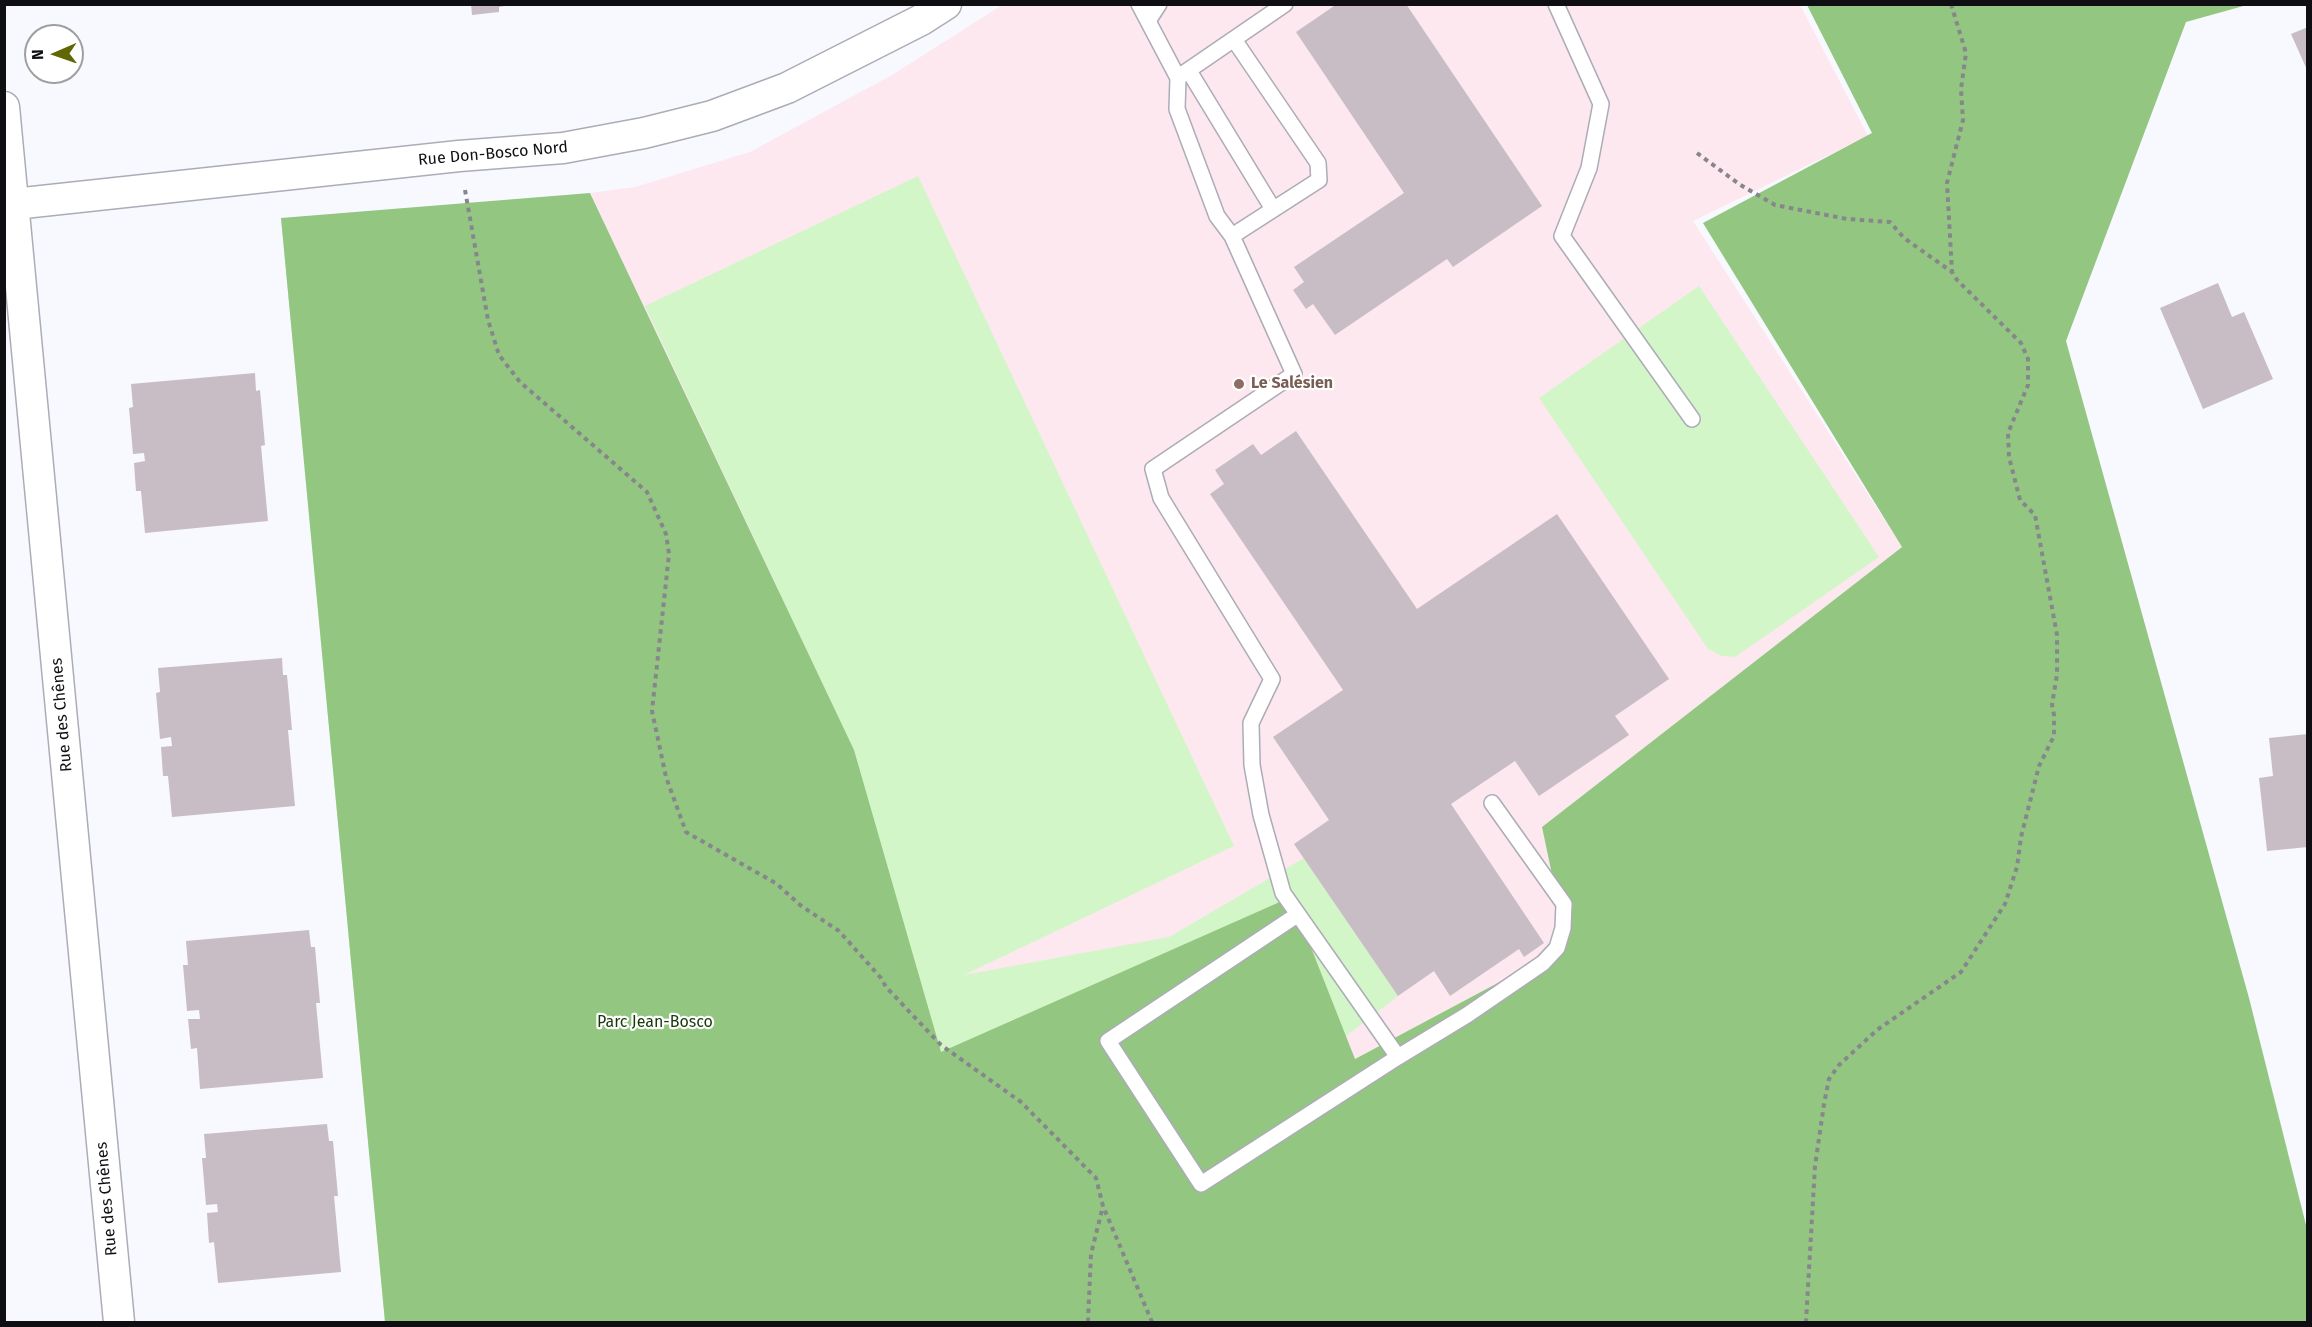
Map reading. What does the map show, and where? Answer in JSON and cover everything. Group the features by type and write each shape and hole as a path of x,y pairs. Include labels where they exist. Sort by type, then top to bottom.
{"street":[{"name":"Rue Don-Bosco Nord","path":"14,204 459,156 563,148 644,133 712,116 787,88 921,20 945,4"},
{"name":"Rue des Chênes","path":"4,107 119,1323"}],"lane":[{"path":"1139,4 1273,209"},
{"path":"1148,21 1159,4"},
{"path":"1285,4 1235,41 1183,74 1177,109 1217,216 1232,236 1294,374 1154,469 1161,498 1272,679 1251,723 1252,765 1261,815 1283,893 1398,1057"},
{"path":"1556,4 1601,104 1589,168 1562,236 1692,419"},
{"path":"1232,236 1319,180 1318,163 1235,41"},
{"path":"1297,915 1108,1041 1201,1184 1467,1015 1534,970 1557,948 1563,928 1564,904 1492,803"}],"path":[{"path":"1951,4 1966,52 1960,88 1963,120 1947,183 1952,273"},
{"path":"1697,153 1739,184 1775,205 1847,219 1890,222 1904,238 1952,273 2021,343 2028,359 2028,385 2008,433 2008,457 2020,500 2035,515 2057,635 2057,674 2052,705 2054,736 2039,766 2021,837 2017,867 2005,904 1960,972 1877,1030 1839,1065 1829,1078 1815,1166 1806,1323"},
{"path":"459,156 488,320 499,355 520,382 647,492 666,534 669,554 652,711 666,777 686,832 777,884 800,905 839,931 881,978 886,987 941,1045 1021,1102 1096,1178 1103,1206 1152,1323"},
{"path":"1088,1323 1091,1254 1103,1206"}],"shaded area":[{"name":"Le Salésien","path":"1002,5 1800,5 1868,136 1693,221 1902,547 1542,827 1567,946 1355,1059 961,976 590,193 635,187 750,152 892,75"}],"green space":[{"path":"1807,5 2247,5 2186,22 2066,341 2249,998 2307,1229 2307,1322 385,1322 281,218 590,193 854,750 941,1052 1291,897 1355,1059 1567,946 1542,827 1902,547 1703,223 1872,133"},
{"name":"Parc Jean-Bosco","path":"918,176 1234,846 964,975 1169,937 1304,858 1398,996 975,1322 385,1322 281,218 778,589 645,306"},
{"path":"1699,286 1879,557 1735,657 1722,656 1708,649 1539,398"}],"building":[{"path":"471,4 504,4 504,6 499,7 499,12 472,15"},
{"path":"1337,4 1406,4 1542,206 1453,267 1447,259 1335,335 1313,304 1306,309 1293,290 1304,282 1294,267 1404,193 1296,32"},
{"path":"2308,27 2308,72 2291,34"},
{"path":"2218,283 2232,317 2244,312 2273,379 2203,409 2160,308"},
{"path":"255,373 256,391 260,390 265,445 261,446 268,521 145,533 141,491 136,491 134,463 145,461 144,453 133,454 129,408 133,407 131,384"},
{"path":"1296,431 1417,609 1557,514 1669,679 1615,716 1629,735 1539,796 1515,761 1451,804 1544,943 1524,957 1519,949 1450,996 1434,971 1398,996 1294,844 1329,820 1273,737 1343,690 1210,494 1224,484 1215,470 1253,444 1261,455"},
{"path":"282,658 283,675 287,675 292,730 288,730 295,806 172,817 168,776 163,776 161,747 172,746 171,737 160,739 156,693 160,692 158,668"},
{"path":"2308,734 2308,847 2267,851 2259,778 2273,776 2269,738"},
{"path":"309,930 311,947 315,947 320,1003 316,1003 323,1078 200,1089 197,1048 191,1049 188,1019 200,1019 199,1010 187,1011 183,965 188,965 186,941"},
{"path":"327,1124 329,1141 333,1141 338,1196 334,1196 341,1272 218,1283 214,1242 209,1243 207,1213 218,1212 217,1204 206,1205 202,1158 206,1158 204,1134"}],"place":[{"name":"Le Salésien","path":"1239,384"}]}
